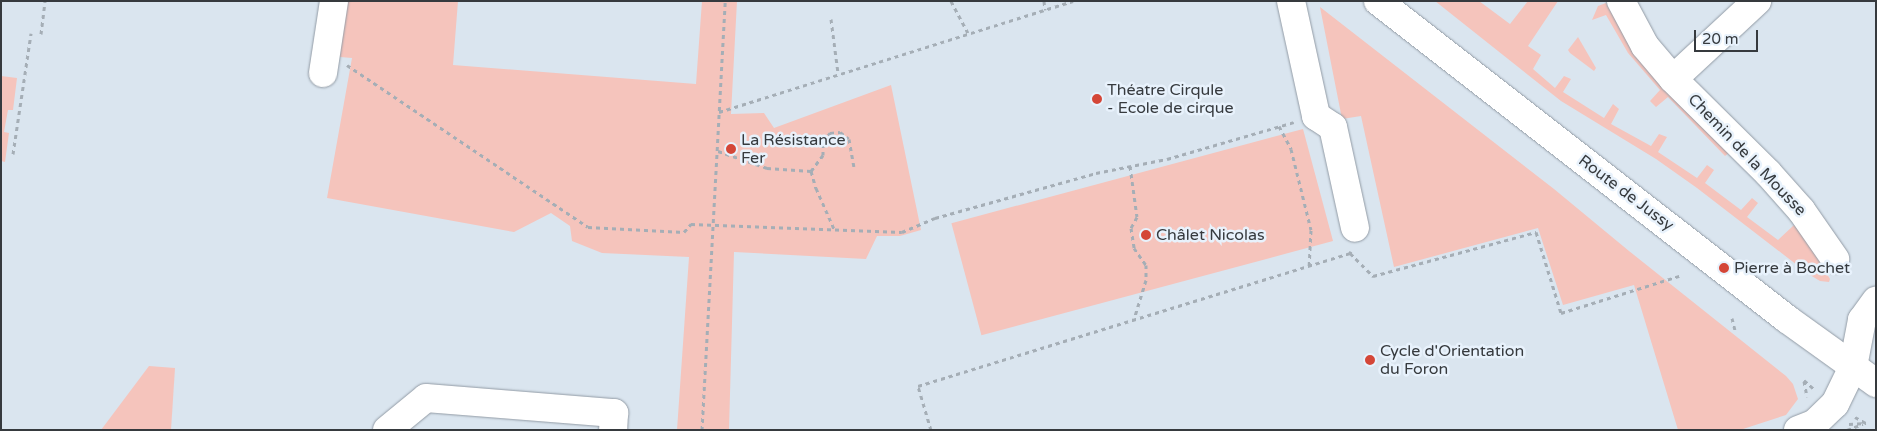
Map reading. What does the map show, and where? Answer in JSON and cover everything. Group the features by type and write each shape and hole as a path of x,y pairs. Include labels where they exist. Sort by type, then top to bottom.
{"main road":[{"path":"324,67 334,1"},
{"path":"1291,1 1316,116 1333,127 1353,241"},
{"name":"Route de Jussy","path":"1378,1 1852,368 1876,383"},
{"name":"Chemin de la Mousse","path":"1622,1 1645,46 1674,79 1768,172 1807,218 1834,259"},
{"path":"1674,79 1757,1"},
{"path":"1798,430 1814,424 1830,409 1844,388 1852,368 1862,320 1876,301"},
{"path":"1852,368 1876,348"},
{"path":"387,430 426,398 614,413 613,430"}],"path":[{"path":"41,34 45,1"},
{"path":"702,430 725,1"},
{"path":"951,1 968,33"},
{"path":"1044,1 1045,10"},
{"path":"719,112 838,73 1073,1"},
{"path":"831,19 838,73"},
{"path":"13,154 31,33"},
{"path":"324,67 346,64 588,227 684,232 691,224 835,231 902,232 935,218 1096,173 1167,159 1316,116"},
{"path":"1280,126 1291,149 1311,230 1309,266"},
{"path":"811,171 823,154 823,141 830,133 840,132 849,139 854,167"},
{"path":"718,151 767,168 811,171"},
{"path":"1130,166 1137,217 1131,228 1134,248 1146,264 1146,280 1134,319"},
{"path":"811,171 816,188 835,231"},
{"path":"930,430 918,386 1309,266 1353,241 1373,276 1536,232 1560,313 1679,276"},
{"path":"1732,318 1735,330"},
{"path":"1847,430 1866,423"}],"shaded area":[{"path":"345,1 458,1 453,65 696,84 702,1 737,1 731,114 764,113 774,128 891,85 921,230 900,236 877,236 866,259 734,252 729,430 677,430 689,257 602,253 572,241 570,226 551,213 514,232 327,198 352,58 340,57"},
{"path":"1435,1 1479,1 1510,24 1528,1 1558,1 1528,46 1541,55 1533,69 1555,88 1564,76 1571,79 1563,92 1604,118 1613,104 1619,109 1611,124 1651,146 1659,134 1667,137 1658,152 1697,178 1707,165 1714,170 1705,183 1741,210 1752,198 1758,203 1747,217 1778,240 1794,225 1803,235 1830,279 1829,282 1820,281 1810,275 1697,188 1656,159 1561,101"},
{"path":"1606,3 1638,59 1730,152 1725,156 1668,97 1656,107 1650,101 1660,90 1628,53 1606,15 1592,20 1598,6"},
{"path":"1320,7 1554,189 1786,376 1793,384 1798,399 1786,415 1740,430 1678,430 1634,285 1563,305 1538,228 1394,267 1361,116 1342,119"},
{"path":"1578,37 1596,68 1594,71 1568,50"},
{"path":"1,76 17,78 13,110 8,110 4,132 9,133 5,162 1,161"},
{"path":"1303,129 1333,241 981,335 951,223"},
{"path":"149,366 175,368 171,430 101,430"}],"place":[{"name":"Théatre Cirqule - Ecole de cirque","path":"1097,99"},
{"name":"La Résistance Fer","path":"731,149"},
{"name":"Châlet Nicolas","path":"1146,235"},
{"name":"Pierre à Bochet","path":"1724,268"},
{"name":"Cycle d'Orientation du Foron","path":"1370,360"}]}
